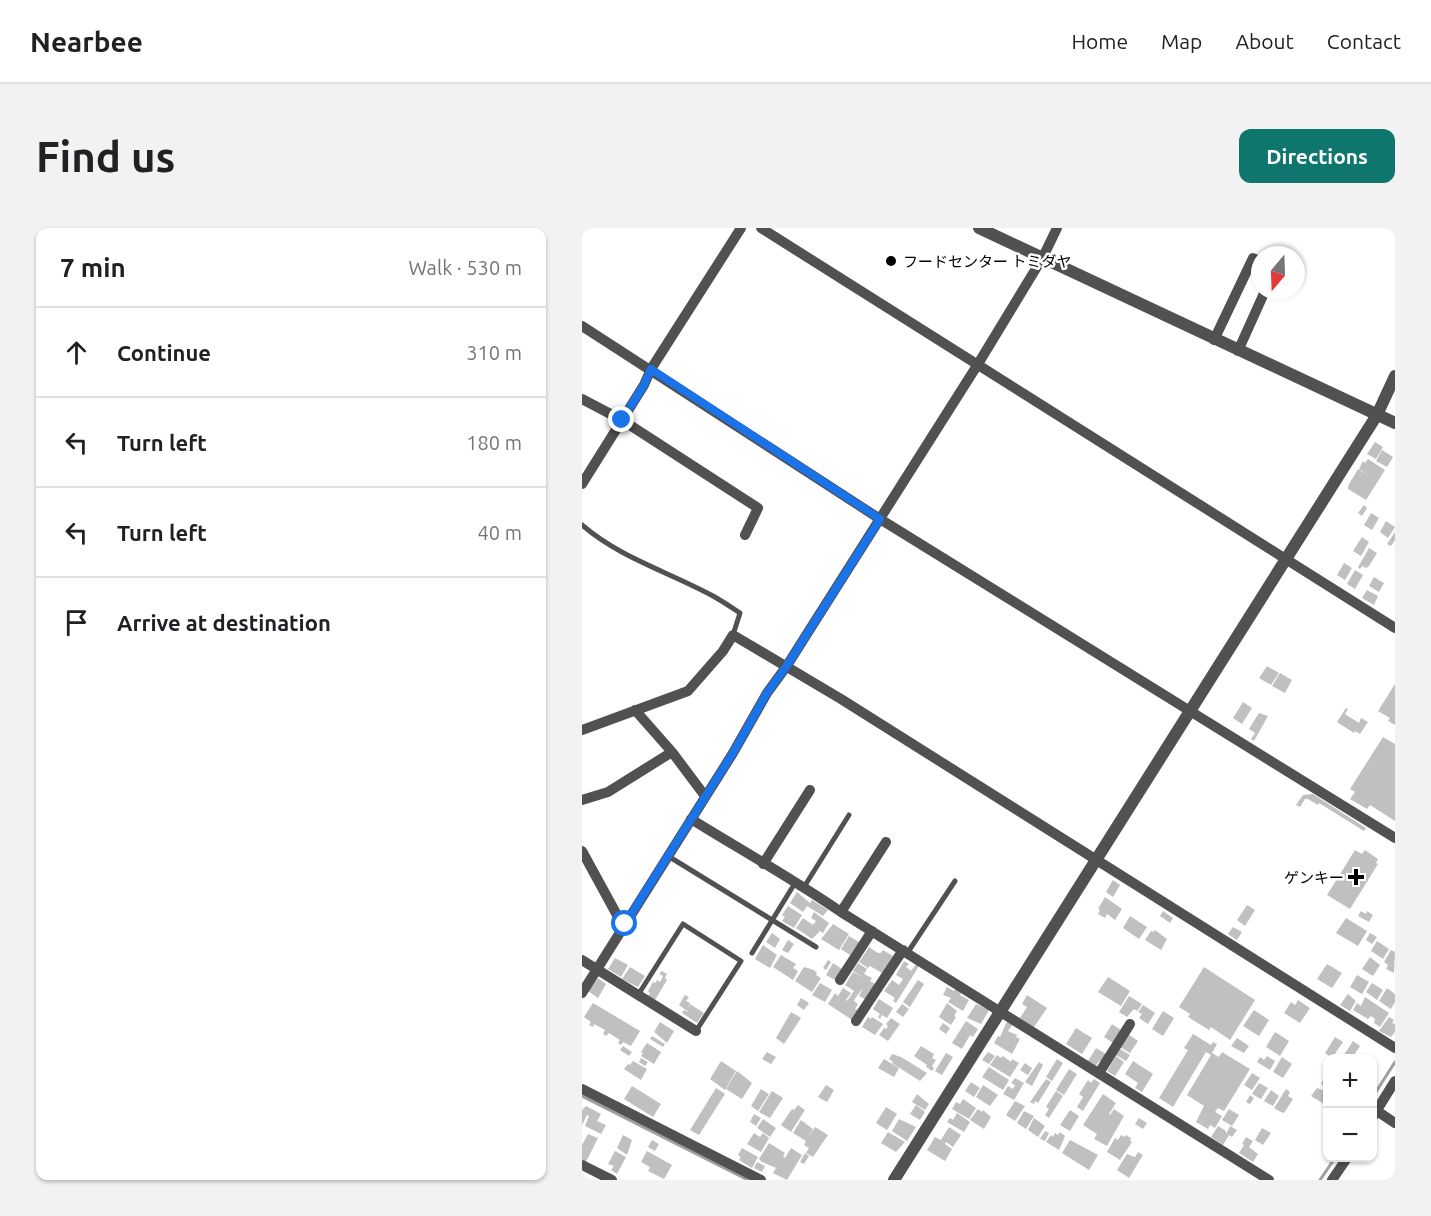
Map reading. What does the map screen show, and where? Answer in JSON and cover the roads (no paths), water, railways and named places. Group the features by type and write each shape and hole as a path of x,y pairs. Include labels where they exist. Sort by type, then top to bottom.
{"street":[{"path":"582,484 644,385 651,369 741,228"},
{"path":"761,228 1395,628"},
{"path":"979,228 1395,423"},
{"path":"582,993 767,693 786,667 978,364 1043,257 1057,228"},
{"path":"1214,340 1251,262"},
{"path":"1238,351 1261,300"},
{"path":"582,326 880,519 1395,838"},
{"path":"894,1180 1097,862 1377,415 1395,376"},
{"path":"582,399 622,420 758,508 745,535"},
{"path":"582,730 688,691 723,651 733,635 841,699 1395,1048"},
{"path":"635,710 672,752 705,796"},
{"path":"582,800 608,792 672,752"},
{"path":"763,864 810,790"},
{"path":"691,819 800,884 1269,1180"},
{"path":"841,912 886,842"},
{"path":"582,851 617,915 625,924"},
{"path":"840,981 872,931"},
{"path":"856,1021 905,951"},
{"path":"582,960 696,1031"},
{"path":"1099,1073 1130,1024"},
{"path":"1377,1111 1395,1081"},
{"path":"582,1089 761,1180"},
{"path":"1377,1115 1395,1123"},
{"path":"1332,1180 1344,1162"},
{"path":"582,1165 612,1180"}],"lane":[{"path":"582,525 622,552 713,596 740,613 733,635"},
{"path":"752,953 849,815"},
{"path":"668,856 816,947"},
{"path":"905,951 955,881"},
{"path":"638,995 683,924 741,961 696,1031"}],"waterway":[{"path":"1377,1090 1395,1062"},
{"path":"582,1096 748,1180"},
{"path":"1320,1180 1332,1162"}],"place":[{"name":"フードセンター トミダヤ","path":"891,261"},
{"name":"ゲンキー","path":"1356,877"}]}
